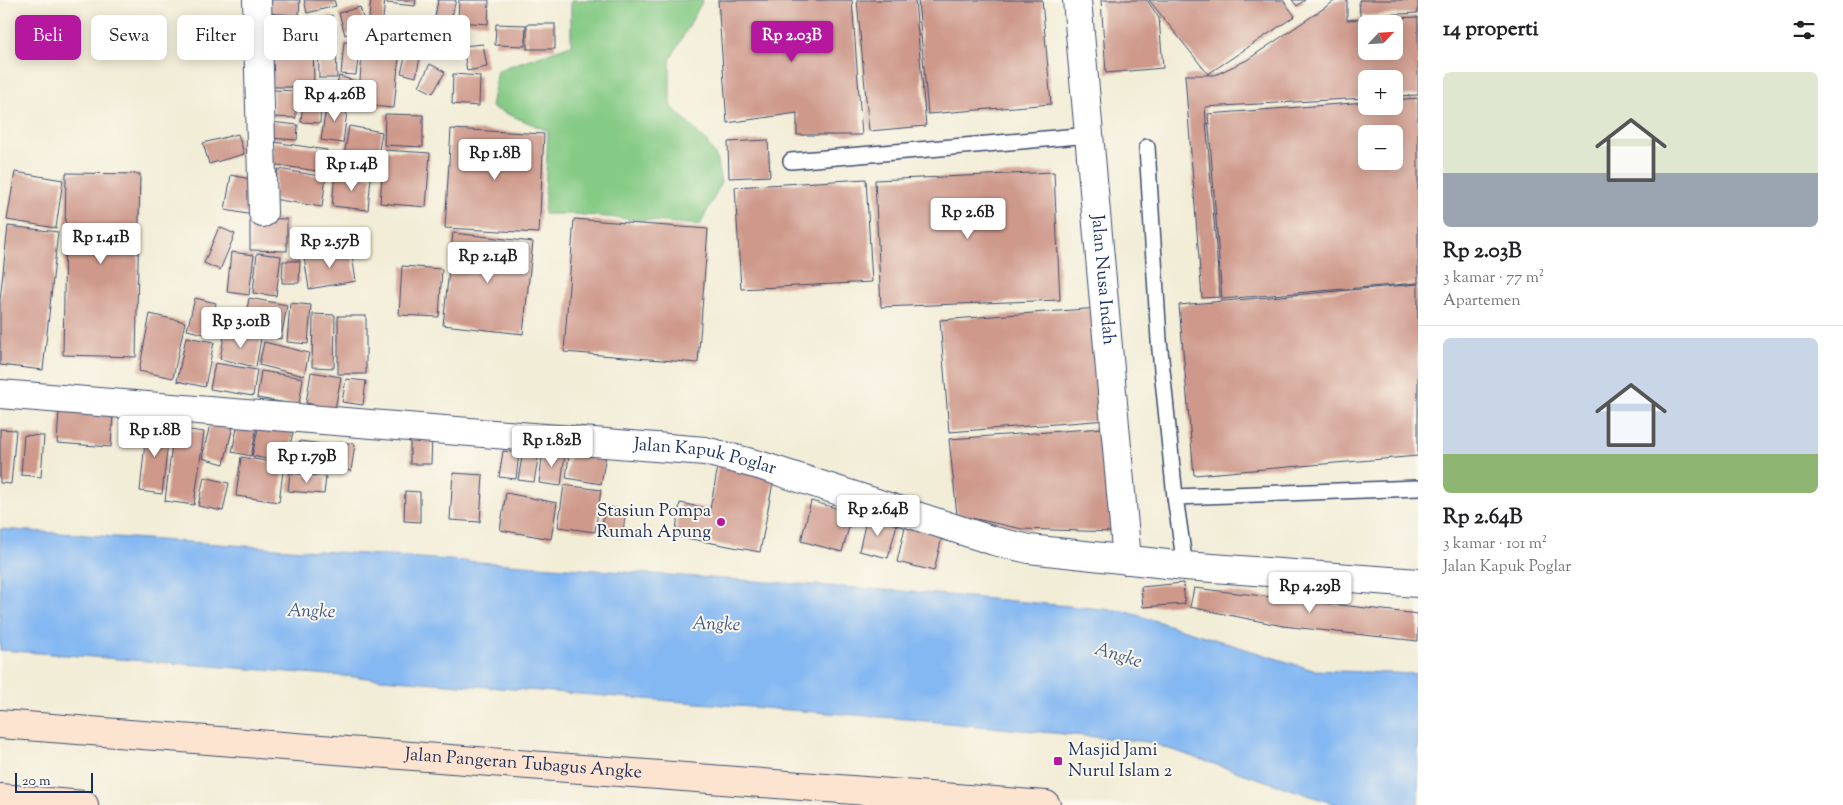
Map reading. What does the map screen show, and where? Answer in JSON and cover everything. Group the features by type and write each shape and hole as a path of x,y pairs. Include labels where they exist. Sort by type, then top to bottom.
{"main road":[{"name":"Jalan Pangeran Tubagus Angke","path":"0,724 1046,805"},
{"path":"0,798 84,805"}],"street":[{"path":"257,0 263,213"},
{"name":"Jalan Nusa Indah","path":"1077,0 1127,560"},
{"name":"Jalan Kapuk Poglar","path":"0,394 705,451 759,465 994,541 1029,550 1185,566 1418,583"}],"lane":[{"path":"791,161 1090,136"},
{"path":"1147,147 1159,340 1175,497 1185,566"},
{"path":"1175,497 1418,488"}],"green space":[{"path":"571,0 703,0 670,60 670,105 706,141 716,157 721,183 700,225 573,214 544,214 548,131 491,107 498,70 571,45"}],"water":[{"name":"Angke","path":"0,529 914,592 1124,611 1313,670 1418,674 1418,805 1338,805 1148,742 895,718 0,650"}],"building":[{"path":"264,0 300,0 299,15 263,13"},
{"path":"304,0 334,0 336,6 307,13"},
{"path":"371,0 385,0 383,15 369,15"},
{"path":"387,0 416,0 415,6 387,3"},
{"path":"438,0 456,0 452,15 435,15"},
{"path":"459,0 489,0 488,24 470,23 470,15 458,15"},
{"path":"718,0 852,0 862,135 797,135 797,113 727,123"},
{"path":"857,0 915,0 926,126 869,131"},
{"path":"918,0 1042,0 1051,104 928,114"},
{"path":"1101,0 1147,0 1159,18 1163,68 1106,73"},
{"path":"1149,0 1283,0 1295,16 1208,74"},
{"path":"1292,0 1305,0 1297,6"},
{"path":"1336,0 1347,0 1347,20 1358,20 1358,60 1403,60 1403,18 1418,17 1418,95 1403,96 1403,70 1358,70 1358,98 1205,107 1220,297 1202,298 1185,75 1215,75 1247,60"},
{"path":"1359,0 1418,0 1418,13 1360,15"},
{"path":"360,7 362,15 347,15 347,34 345,35 339,13"},
{"path":"496,24 526,25 525,46 495,45"},
{"path":"527,24 555,24 555,49 527,49"},
{"path":"344,42 347,42 347,60 358,60 356,75 341,74"},
{"path":"483,44 487,67 467,71 465,60 470,60 470,45"},
{"path":"264,60 313,60 314,87 264,87"},
{"path":"318,60 336,60 337,78 319,78"},
{"path":"362,60 399,60 394,108 358,105"},
{"path":"404,60 420,60 416,77 401,73"},
{"path":"430,64 445,72 433,93 419,86"},
{"path":"453,74 480,76 479,106 452,104"},
{"path":"339,76 358,82 352,103 334,98"},
{"path":"304,88 322,90 320,123 301,122"},
{"path":"273,90 296,91 296,118 273,117"},
{"path":"1418,98 1418,283 1222,299 1208,114 1358,103 1358,115 1403,115 1403,99"},
{"path":"327,101 348,104 343,143 321,140"},
{"path":"385,114 423,115 423,147 384,145"},
{"path":"270,122 298,125 297,140 269,138"},
{"path":"349,126 382,132 376,169 343,163"},
{"path":"451,129 544,134 539,233 445,228"},
{"path":"238,134 244,154 209,164 203,143"},
{"path":"768,140 770,176 729,178 728,142"},
{"path":"274,142 327,150 324,172 270,164"},
{"path":"384,150 430,153 426,207 380,203"},
{"path":"278,169 326,177 322,207 273,199"},
{"path":"15,172 63,180 56,228 7,220"},
{"path":"1054,172 1060,300 881,307 875,180"},
{"path":"66,173 140,174 136,357 63,355"},
{"path":"335,174 371,177 368,210 332,206"},
{"path":"231,175 259,181 253,215 225,210"},
{"path":"866,179 872,282 741,289 735,187"},
{"path":"250,218 287,219 287,251 250,250"},
{"path":"574,219 708,229 698,363 564,352"},
{"path":"8,226 58,232 43,370 0,365 0,300"},
{"path":"219,227 235,234 220,270 204,263"},
{"path":"453,233 533,242 523,334 443,325"},
{"path":"351,249 356,281 309,289 304,257"},
{"path":"231,252 254,255 249,295 227,292"},
{"path":"257,253 281,256 276,296 253,293"},
{"path":"283,261 300,261 299,283 282,283"},
{"path":"402,266 442,269 439,317 399,315"},
{"path":"1418,284 1418,456 1194,475 1179,305"},
{"path":"195,298 216,303 209,335 187,330"},
{"path":"249,298 287,305 281,339 243,332"},
{"path":"290,303 311,305 308,344 287,342"},
{"path":"1099,308 1108,420 949,432 940,320"},
{"path":"150,314 185,322 173,378 139,371"},
{"path":"313,314 335,315 334,368 312,367"},
{"path":"338,316 366,316 366,374 338,374"},
{"path":"225,331 261,338 256,367 220,359"},
{"path":"186,337 214,342 205,387 177,381"},
{"path":"264,342 309,353 304,376 259,365"},
{"path":"215,363 257,370 253,396 210,389"},
{"path":"261,371 303,378 299,405 257,398"},
{"path":"311,372 341,377 335,409 306,403"},
{"path":"346,379 366,381 363,405 342,402"},
{"path":"59,410 113,413 111,447 57,443"},
{"path":"211,420 233,426 224,464 202,458"},
{"path":"147,423 170,425 162,494 140,491"},
{"path":"238,423 257,427 251,456 232,452"},
{"path":"259,425 293,432 286,463 252,456"},
{"path":"174,428 204,432 194,505 165,501"},
{"path":"1104,428 1112,532 1022,529 957,515 949,439"},
{"path":"0,429 16,430 11,484 0,483"},
{"path":"24,435 44,436 41,477 21,475"},
{"path":"410,436 432,436 431,464 410,464"},
{"path":"300,441 337,446 334,473 296,467"},
{"path":"340,442 355,444 351,471 337,468"},
{"path":"570,449 606,455 601,484 566,478"},
{"path":"503,451 519,453 516,479 499,477"},
{"path":"523,451 539,453 534,482 518,480"},
{"path":"543,451 565,453 561,486 539,483"},
{"path":"241,457 284,464 279,502 236,496"},
{"name":"Stasiun Pompa Rumah Apung","path":"718,467 774,477 760,552 675,536 680,503 710,509"},
{"path":"290,473 326,477 324,494 288,491"},
{"path":"453,473 483,475 480,522 450,520"},
{"path":"204,477 229,483 223,511 198,506"},
{"path":"564,485 601,490 595,532 558,527"},
{"path":"405,491 420,492 420,522 404,521"},
{"path":"506,493 557,503 551,539 500,530"},
{"path":"811,501 853,513 842,552 801,541"},
{"path":"605,506 626,510 622,538 601,535"},
{"path":"867,516 897,524 888,558 859,551"},
{"path":"906,523 943,532 934,571 897,562"},
{"path":"1183,583 1185,604 1143,607 1141,587"},
{"path":"1194,588 1418,614 1418,641 1283,626 1190,607"}],"place":[{"name":"Stasiun Pompa Rumah Apung","path":"721,522"},
{"name":"Masjid Jami Nurul Islam 2","path":"1058,761"}]}
